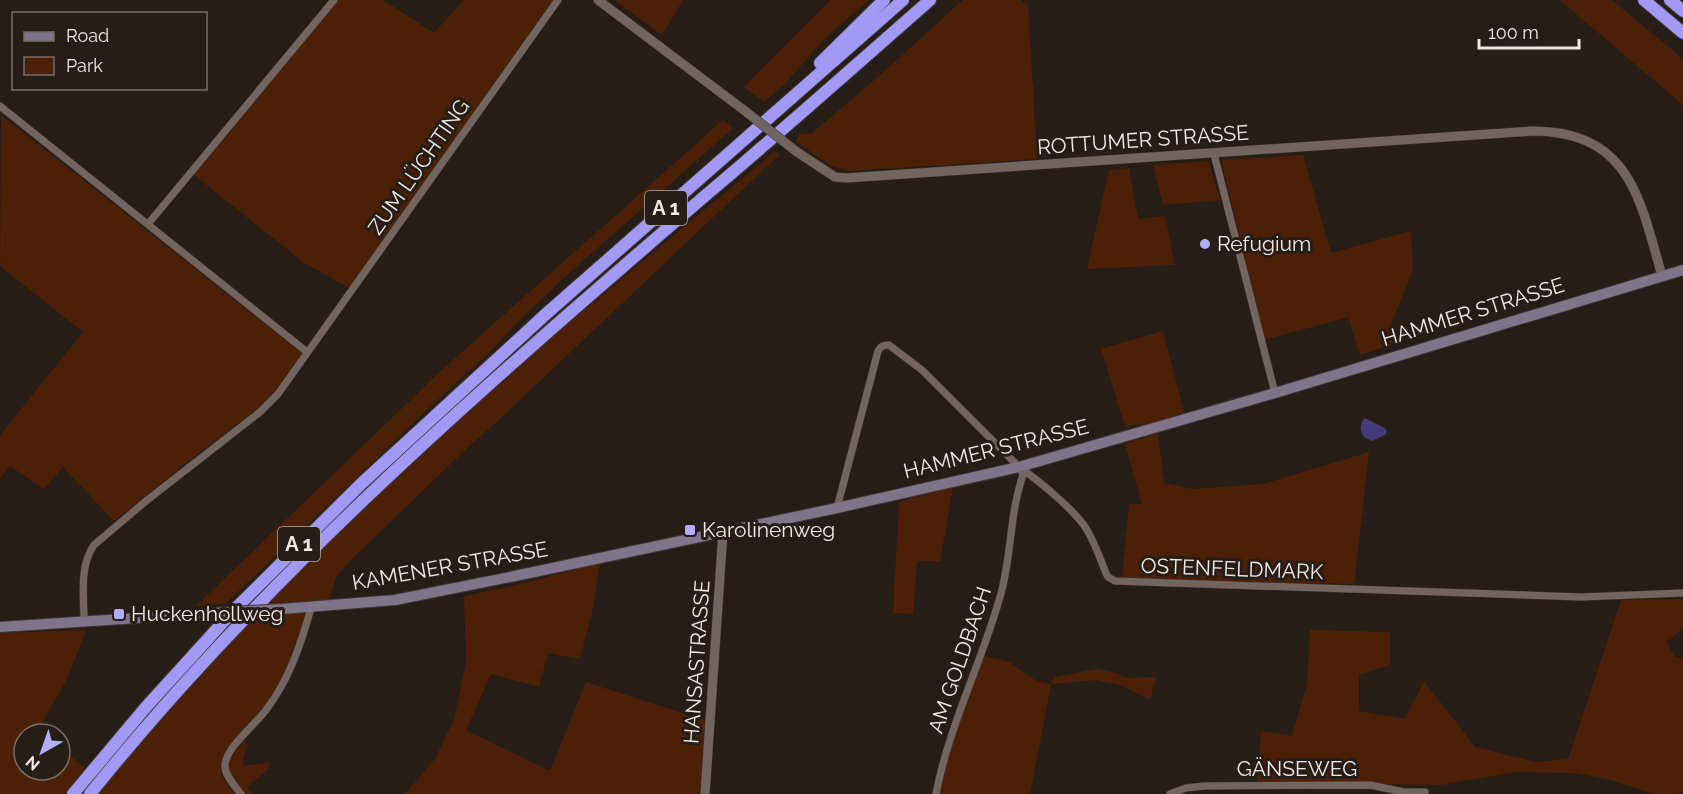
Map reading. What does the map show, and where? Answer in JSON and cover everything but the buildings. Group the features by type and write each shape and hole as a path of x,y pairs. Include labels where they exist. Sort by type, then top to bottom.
{"highway":[{"path":"786,102 810,73 884,0"},
{"name":"A 1","path":"73,794 179,670 236,608 362,483 546,314 903,0"},
{"name":"A 1","path":"90,794 186,681 240,623 374,489 557,325 930,0"},
{"path":"1644,0 1683,33"},
{"path":"1670,0 1683,11"}],"main road":[{"name":"HAMMER STRASSE","path":"723,532 1019,467 1275,393 1683,270"},
{"name":"KAMENER STRASSE","path":"0,627 311,608 395,600 723,532"}],"street":[{"path":"148,224 334,0"},
{"name":"ZUM LÜCHTING","path":"84,621 85,563 94,545 146,501 260,412 278,394 558,0"},
{"name":"ROTTUMER STRASSE","path":"598,0 797,152 835,177 1214,154 1532,131 1574,135 1601,149 1624,171 1632,183 1641,205 1662,276"},
{"path":"0,106 307,352"},
{"path":"1214,154 1275,393"},
{"name":"OSTENFELDMARK","path":"837,508 878,351 881,347 889,345 922,370 1019,467 1077,517 1090,535 1108,577 1115,581 1581,597 1683,593"},
{"name":"AM GOLDBACH","path":"936,794 941,769 962,703 987,639 1002,590 1012,520 1023,475 1019,467"},
{"name":"HANSASTRASSE","path":"705,794 723,532"},
{"path":"241,794 229,776 225,766 226,761 235,745 265,712 280,690 300,645 311,608"},
{"name":"GÄNSEWEG","path":"1170,794 1186,788 1204,786 1370,785 1404,792 1425,792"}],"green space":[{"path":"338,0 383,0 434,33 464,0 554,0 349,288 303,262 194,175"},
{"path":"614,0 683,0 662,35"},
{"path":"831,0 869,0 824,39 783,86 764,102 744,87"},
{"path":"963,0 1022,0 1021,2 1028,4 1037,159 848,171 831,166 795,141 800,134 811,134"},
{"path":"1560,0 1612,0 1683,59 1683,105"},
{"path":"1,115 302,353 285,380 265,403 114,521 63,467 44,489 10,466 0,478 0,435 83,332 0,266"},
{"path":"723,120 733,128 566,276 487,355 225,604 196,606 445,367"},
{"path":"775,151 779,155 350,561 336,577 329,600 312,600 279,687 262,711 227,751 221,775 235,794 99,794 140,741 250,618 403,470 566,325"},
{"path":"1303,155 1331,253 1411,231 1413,269 1390,327 1393,344 1360,355 1348,317 1265,340 1221,160"},
{"path":"1208,161 1220,200 1163,205 1153,165"},
{"path":"1129,168 1138,219 1165,216 1175,265 1087,269 1109,170"},
{"path":"1163,331 1184,412 1156,422 1125,426 1101,349"},
{"path":"1158,433 1164,483 1194,489 1263,484 1369,452 1354,584 1122,579 1129,504 1142,504 1125,444"},
{"path":"953,487 940,561 917,561 913,614 893,613 899,502"},
{"path":"600,563 592,612 580,659 548,653 539,687 491,674 466,730 550,771 586,682 707,721 701,794 405,794 435,759 454,719 466,663 464,596 517,585"},
{"path":"1683,599 1683,628 1667,642 1675,658 1683,658 1683,792 1654,794 1607,779 1575,773 1515,772 1441,785 1257,782 1261,731 1292,736 1307,683 1310,630 1390,632 1390,665 1359,675 1359,711 1404,719 1424,681 1475,747 1535,762 1568,759 1621,600"},
{"path":"86,630 68,677 43,722 12,722 12,782 72,782 72,758 85,768 64,794 0,794 0,633"},
{"path":"984,656 1009,662 1035,680 1050,684 1055,677 1097,669 1128,678 1156,677 1150,700 1123,686 1097,680 1051,684 1030,794 940,794 949,752 964,703"},
{"path":"244,741 248,745 243,758 243,766 271,762 268,769 247,787 253,794 245,794 233,779 229,768 233,756"}],"shaded area":[{"path":"1365,418 1385,428 1387,432 1385,435 1372,441 1364,437 1361,427"}],"place":[{"name":"Refugium","path":"1205,244"},
{"name":"Karolinenweg","path":"690,530"},
{"name":"Huckenhollweg","path":"119,614"}]}
